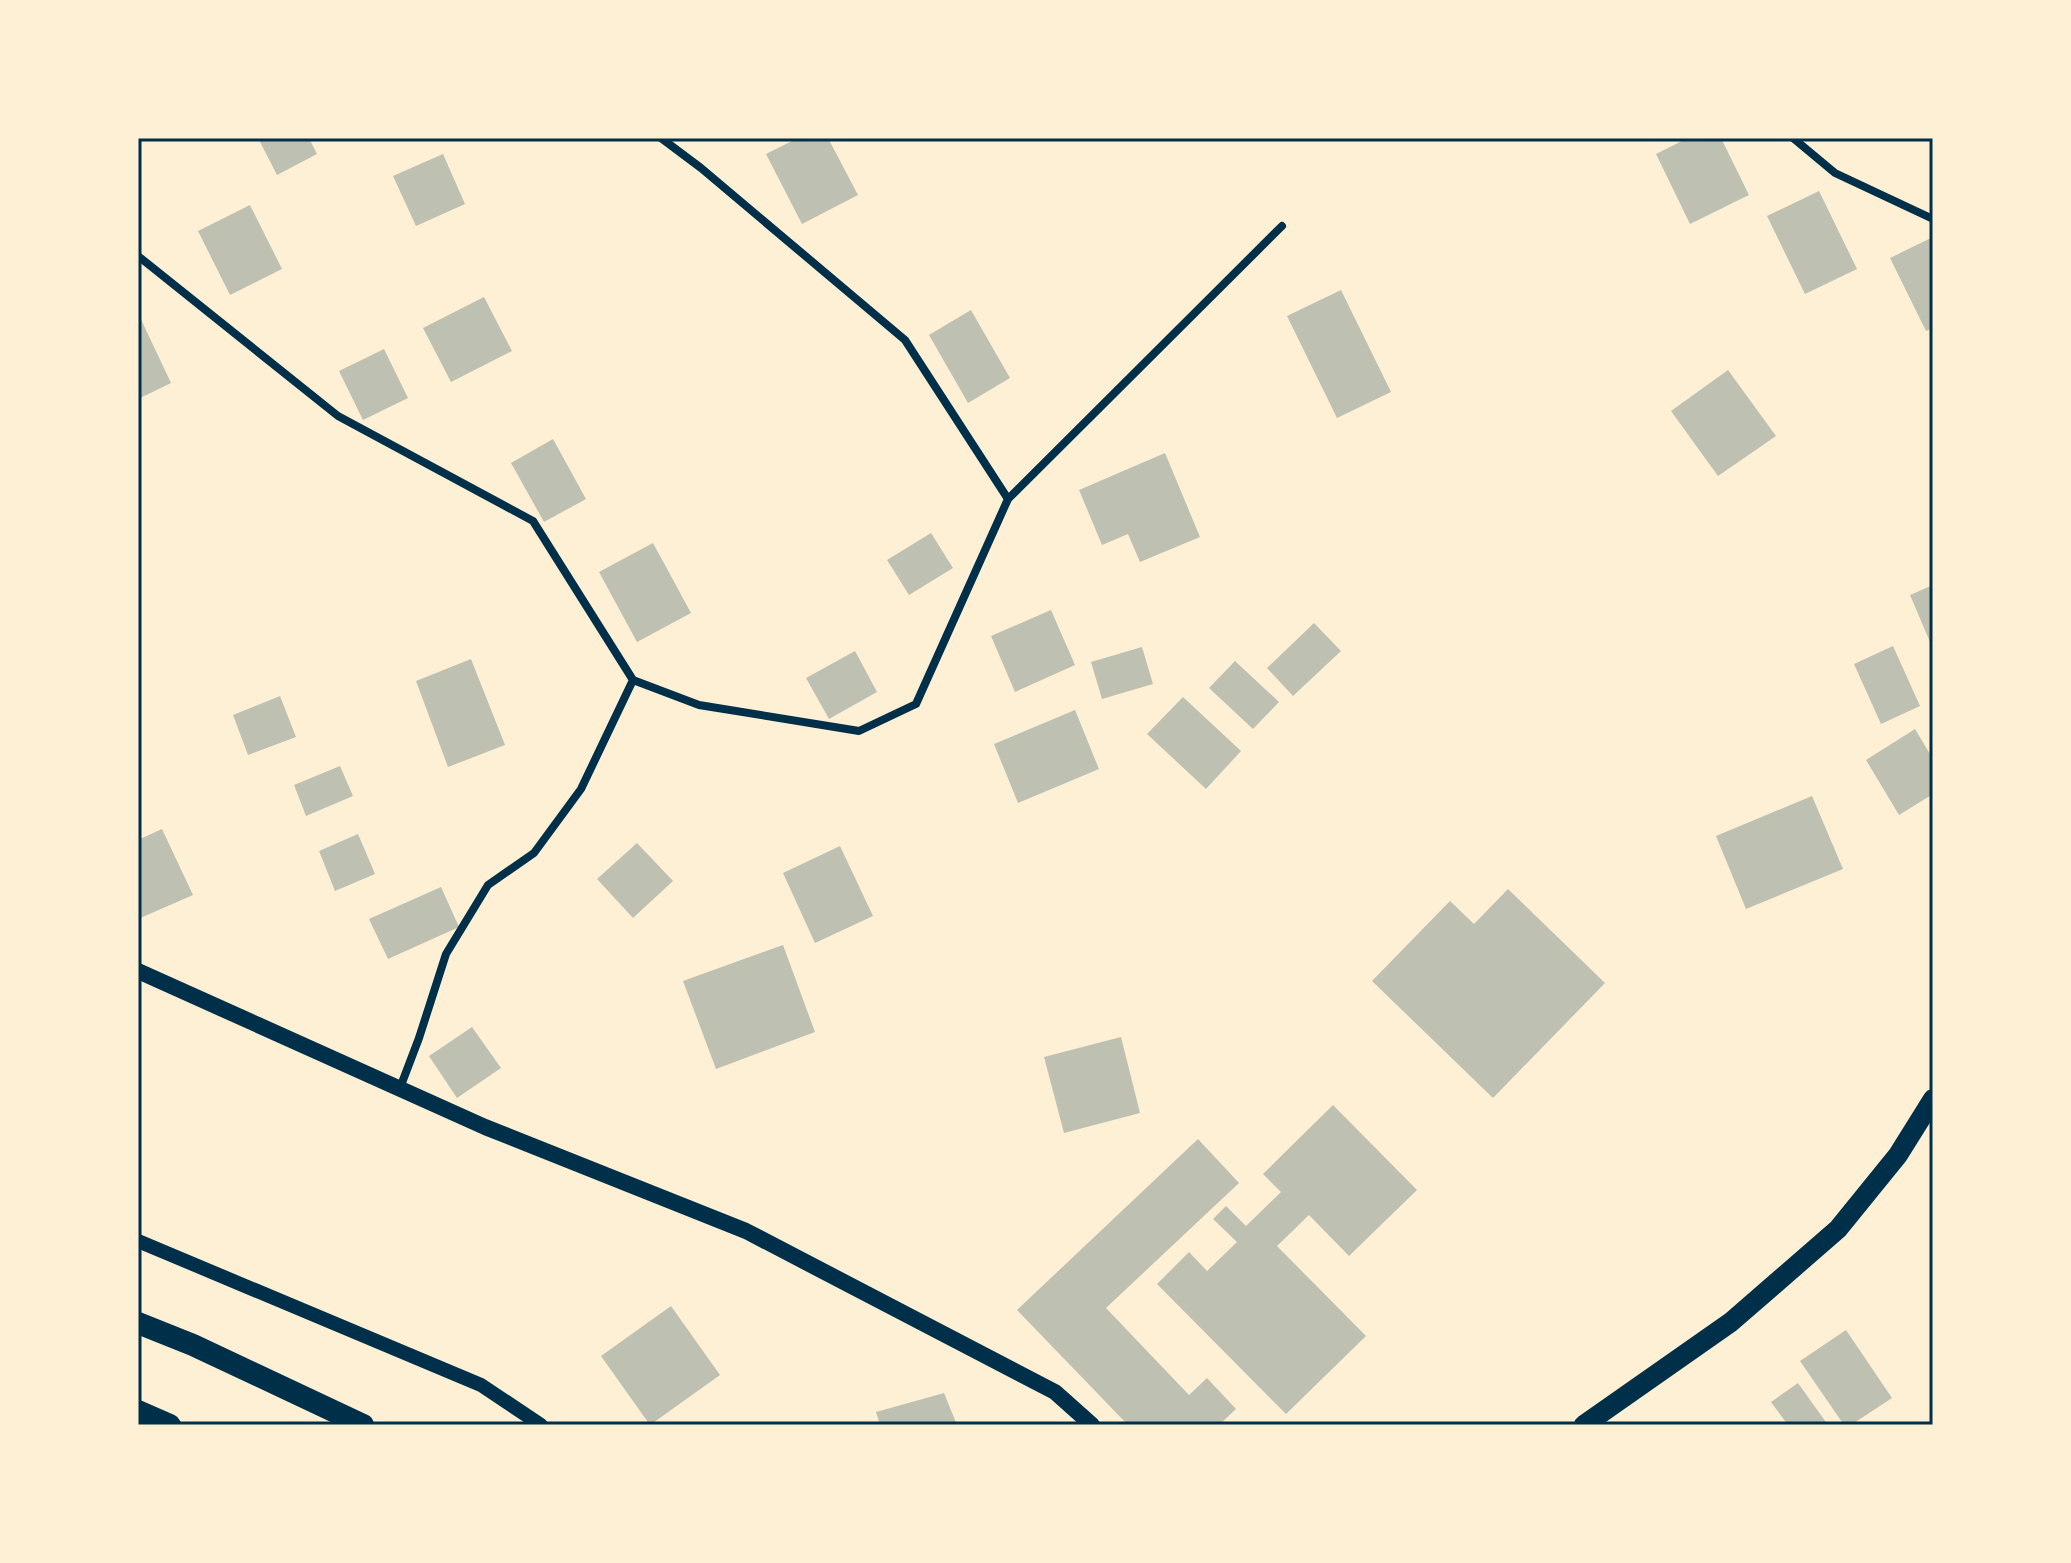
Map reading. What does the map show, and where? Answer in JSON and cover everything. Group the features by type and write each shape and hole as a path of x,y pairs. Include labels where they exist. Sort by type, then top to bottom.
{"highway":[{"path":"138,1323 193,1345 363,1425"},
{"path":"138,1411 170,1425"}],"main road":[{"path":"138,971 485,1127 746,1231 1055,1392 1092,1425"},
{"path":"1593,1423 1731,1322 1838,1229 1898,1155 1933,1099"}],"street":[{"path":"661,138 905,340 1008,499"},
{"path":"1793,138 1835,173 1933,219"},
{"path":"138,256 338,416 533,521 633,680 699,705 859,731 916,704 1008,499 1282,226"},
{"path":"399,1089 446,954 488,885 534,853 581,789 633,680"},
{"path":"138,1241 481,1385 541,1425"}],"building":[{"path":"258,138 309,138 317,154 277,175"},
{"path":"798,138 828,138 858,195 802,224 766,154"},
{"path":"1688,138 1721,138 1749,195 1690,224 1656,154"},
{"path":"443,154 465,204 416,226 393,176"},
{"path":"1819,191 1857,269 1805,294 1767,216"},
{"path":"250,205 282,269 230,295 198,231"},
{"path":"1933,237 1933,328 1926,331 1890,258"},
{"path":"1341,290 1391,392 1337,418 1287,316"},
{"path":"484,297 512,351 451,382 423,328"},
{"path":"971,310 1010,378 968,403 929,335"},
{"path":"138,313 171,383 138,399"},
{"path":"384,349 408,398 363,420 339,371"},
{"path":"1728,370 1776,436 1718,476 1671,411"},
{"path":"553,439 586,499 544,522 511,463"},
{"path":"1165,453 1200,537 1140,562 1128,534 1102,545 1079,490"},
{"path":"931,533 953,568 909,595 887,560"},
{"path":"653,543 691,613 637,642 599,572"},
{"path":"1933,585 1933,649 1910,595"},
{"path":"1051,610 1075,665 1015,692 991,636"},
{"path":"1314,623 1341,651 1293,696 1267,668"},
{"path":"1893,646 1920,706 1881,724 1854,664"},
{"path":"1142,647 1153,684 1102,699 1091,662"},
{"path":"855,651 877,692 829,719 806,678"},
{"path":"471,659 505,745 448,767 416,681"},
{"path":"1235,661 1279,702 1253,729 1209,688"},
{"path":"280,696 296,737 248,755 233,715"},
{"path":"1183,697 1241,751 1206,789 1147,734"},
{"path":"1075,710 1099,769 1018,803 994,744"},
{"path":"1915,729 1933,759 1933,794 1899,815 1866,760"},
{"path":"340,766 353,796 306,816 294,785"},
{"path":"1812,796 1843,869 1746,909 1716,836"},
{"path":"162,829 193,895 138,919 138,840"},
{"path":"358,834 375,874 335,891 319,851"},
{"path":"637,843 673,881 633,918 597,879"},
{"path":"840,846 873,916 815,943 783,873"},
{"path":"441,887 459,927 388,959 369,919"},
{"path":"1508,889 1605,983 1493,1098 1372,981 1450,901 1474,924"},
{"path":"783,945 815,1032 716,1069 683,981"},
{"path":"472,1027 501,1068 457,1098 429,1056"},
{"path":"1121,1037 1140,1113 1064,1133 1044,1057"},
{"path":"1333,1105 1417,1190 1349,1256 1309,1215 1277,1246 1366,1336 1286,1414 1157,1284 1189,1252 1207,1271 1237,1242 1213,1219 1226,1206 1246,1226 1281,1192 1263,1174"},
{"path":"1198,1139 1239,1183 1106,1308 1189,1395 1207,1378 1236,1409 1219,1425 1128,1425 1017,1310"},
{"path":"671,1306 720,1375 650,1425 601,1356"},
{"path":"1846,1330 1892,1398 1851,1425 1844,1425 1800,1361"},
{"path":"1798,1383 1828,1425 1788,1425 1771,1402"},
{"path":"944,1393 957,1425 880,1425 876,1412"}]}
